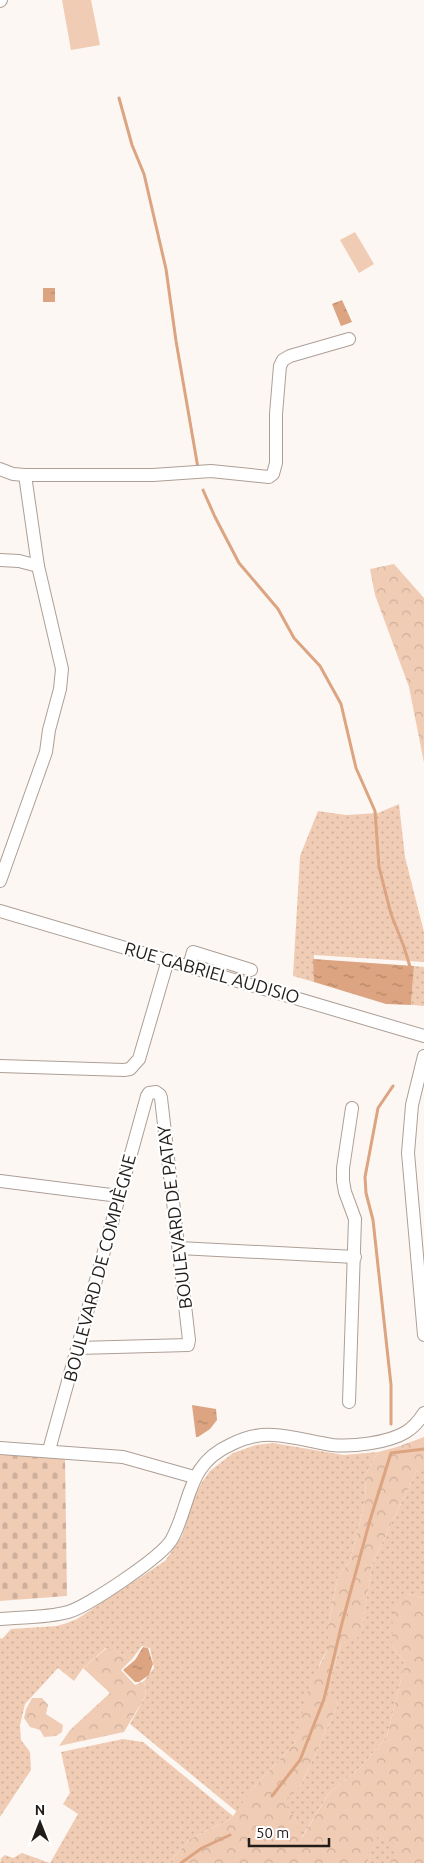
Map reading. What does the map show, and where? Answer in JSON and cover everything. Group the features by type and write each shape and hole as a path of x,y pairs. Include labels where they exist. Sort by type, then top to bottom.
{"street":[{"path":"0,469 13,474 25,475 153,475 211,471 269,476 273,474 276,463 276,414 280,366 283,360 290,356 349,339"},
{"path":"0,881 5,855 46,752 49,730 60,689 62,669 38,566 25,475"},
{"path":"0,560 20,561 38,566"},
{"name":"RUE GABRIEL AUDISIO","path":"0,911 424,1036"},
{"path":"189,966 193,952 251,970"},
{"path":"0,1066 130,1069 139,1059 168,960"},
{"path":"424,1056 412,1104 408,1153 424,1335"},
{"name":"BOULEVARD DE COMPIÈGNE","path":"49,1450 147,1096 149,1093 156,1092"},
{"name":"BOULEVARD DE PATAY","path":"78,1348 188,1345 189,1340 161,1098 156,1092"},
{"path":"349,1402 355,1219 345,1192 343,1168 352,1108"},
{"path":"0,1181 119,1196"},
{"path":"178,1248 354,1256"},
{"path":"0,1619 56,1614 76,1609 151,1560 172,1540 194,1478 212,1456 224,1448 251,1438 272,1435 335,1445 389,1439 406,1432 416,1424 424,1413"},
{"path":"0,1448 49,1450 123,1457 194,1478"}],"green space":[{"path":"62,0 91,0 100,45 71,50"},
{"path":"355,232 374,264 359,273 340,240"},
{"path":"394,564 424,598 424,763 409,687 375,595 370,569"},
{"path":"399,804 405,857 424,932 424,962 314,955 314,982 293,976 300,856 318,811 346,815 378,813"},
{"path":"414,966 424,967 424,1006 411,1005"},
{"path":"424,1437 424,1470 417,1470 372,1564 361,1636 341,1644 326,1692 338,1704 301,1785 283,1802 295,1818 302,1838 329,1793 361,1767 387,1736 405,1663 392,1646 393,1608 409,1594 424,1598 424,1863 390,1863 397,1845 377,1837 367,1863 169,1863 190,1839 227,1821 233,1816 255,1786 295,1743 309,1686 328,1649 328,1626 338,1577 350,1561 366,1498 365,1476 378,1452"},
{"path":"273,1443 344,1455 378,1452 365,1476 366,1498 350,1561 338,1577 328,1626 328,1649 320,1663 295,1743 255,1786 237,1812 130,1724 146,1695 144,1681 154,1668 150,1648 142,1646 132,1659 106,1648 83,1668 74,1681 58,1668 25,1704 20,1725 21,1740 30,1752 31,1770 0,1817 0,1638 2,1639 11,1629 57,1626 77,1619 165,1561 182,1536 195,1495 210,1471 233,1453 256,1445"},
{"path":"0,1454 65,1458 67,1596 0,1601"},
{"path":"417,1470 424,1470 424,1598 409,1594 392,1646 405,1663 387,1736 361,1767 329,1793 301,1839 295,1818 282,1802 301,1785 338,1704 326,1693 341,1644 361,1635 372,1564"},
{"path":"107,1648 132,1659 121,1670 135,1685 144,1681 146,1695 124,1732 59,1746 70,1730 110,1693 83,1668"},
{"path":"32,1698 42,1698 48,1705 46,1714 63,1725 62,1732 56,1736 44,1737 40,1730 30,1727 24,1718"},
{"path":"123,1739 143,1742 233,1816 227,1821 190,1839 169,1863 50,1863 78,1814 63,1804 70,1793 61,1752"},
{"path":"379,1830 424,1863 367,1863"},
{"path":"22,1853 50,1863 0,1863 1,1858 5,1855 13,1858"}],"water":[{"path":"43,288 55,288 55,302 43,302"},
{"path":"342,300 352,322 341,326 332,304"},
{"path":"313,959 414,966 411,1005 386,1004 314,982"},
{"path":"192,1405 216,1409 217,1420 210,1429 198,1437 196,1437"},
{"path":"143,1647 148,1648 153,1664 149,1675 139,1682 135,1682 123,1670 135,1660"}],"waterway":[{"path":"119,98 132,145 144,174 166,269 176,341 198,468"},
{"path":"203,490 239,563 278,609 294,638 320,666 341,704 356,768 375,811 379,867 391,914 411,970"},
{"path":"391,1424 391,1385 373,1220 366,1193 365,1177 378,1108 393,1086"},
{"path":"272,1796 300,1760 324,1699 370,1520 391,1453 424,1449"},
{"path":"181,1863 202,1848 230,1835"}]}
